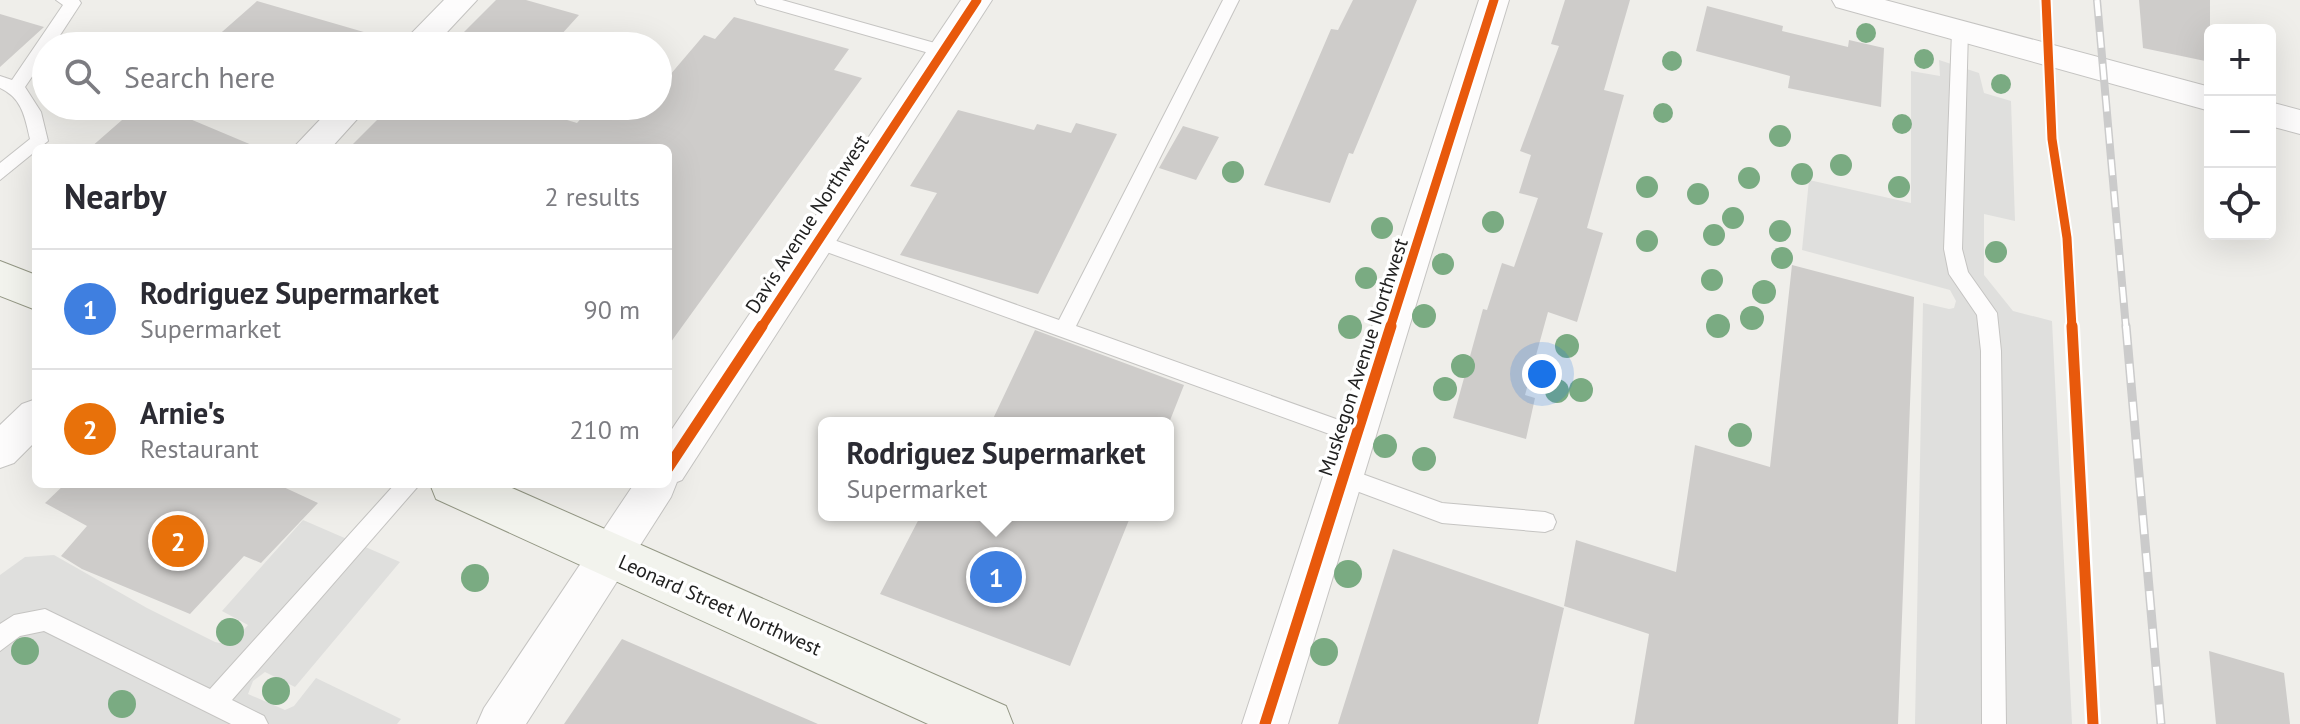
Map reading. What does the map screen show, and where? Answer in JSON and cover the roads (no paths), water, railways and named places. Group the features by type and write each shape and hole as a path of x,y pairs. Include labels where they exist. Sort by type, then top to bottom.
{"main road":[{"path":"0,278 32,291"},
{"name":"Leonard Street Northwest","path":"462,488 987,724"}],"street":[{"path":"429,32 462,0"},
{"name":"Davis Avenue Northwest","path":"672,462 977,0"},
{"name":"Muskegon Avenue Northwest","path":"1265,724 1494,0"},
{"path":"1847,0 2204,97"},
{"path":"2276,116 2300,122"},
{"path":"314,144 339,120"},
{"path":"0,451 32,420"},
{"path":"500,724 654,488"}],"lane":[{"path":"50,32 73,3 64,0"},
{"path":"763,0 943,51"},
{"path":"1064,330 1231,0"},
{"path":"1960,31 1953,249 1959,274 1987,313 1991,351 1994,724"},
{"path":"32,54 8,84 32,110"},
{"path":"34,120 39,141 35,144"},
{"path":"0,173 32,147"},
{"path":"817,241 1357,435"},
{"path":"1343,476 1442,513 1545,522"},
{"path":"213,703 405,488"},
{"path":"0,640 14,626 45,620 256,724"}],"railway":[{"path":"2097,0 2126,328"},
{"path":"2126,326 2161,724"}],"place":[{"name":"Arnie's","path":"178,541"},
{"name":"Rodriguez Supermarket","path":"996,577"}]}
